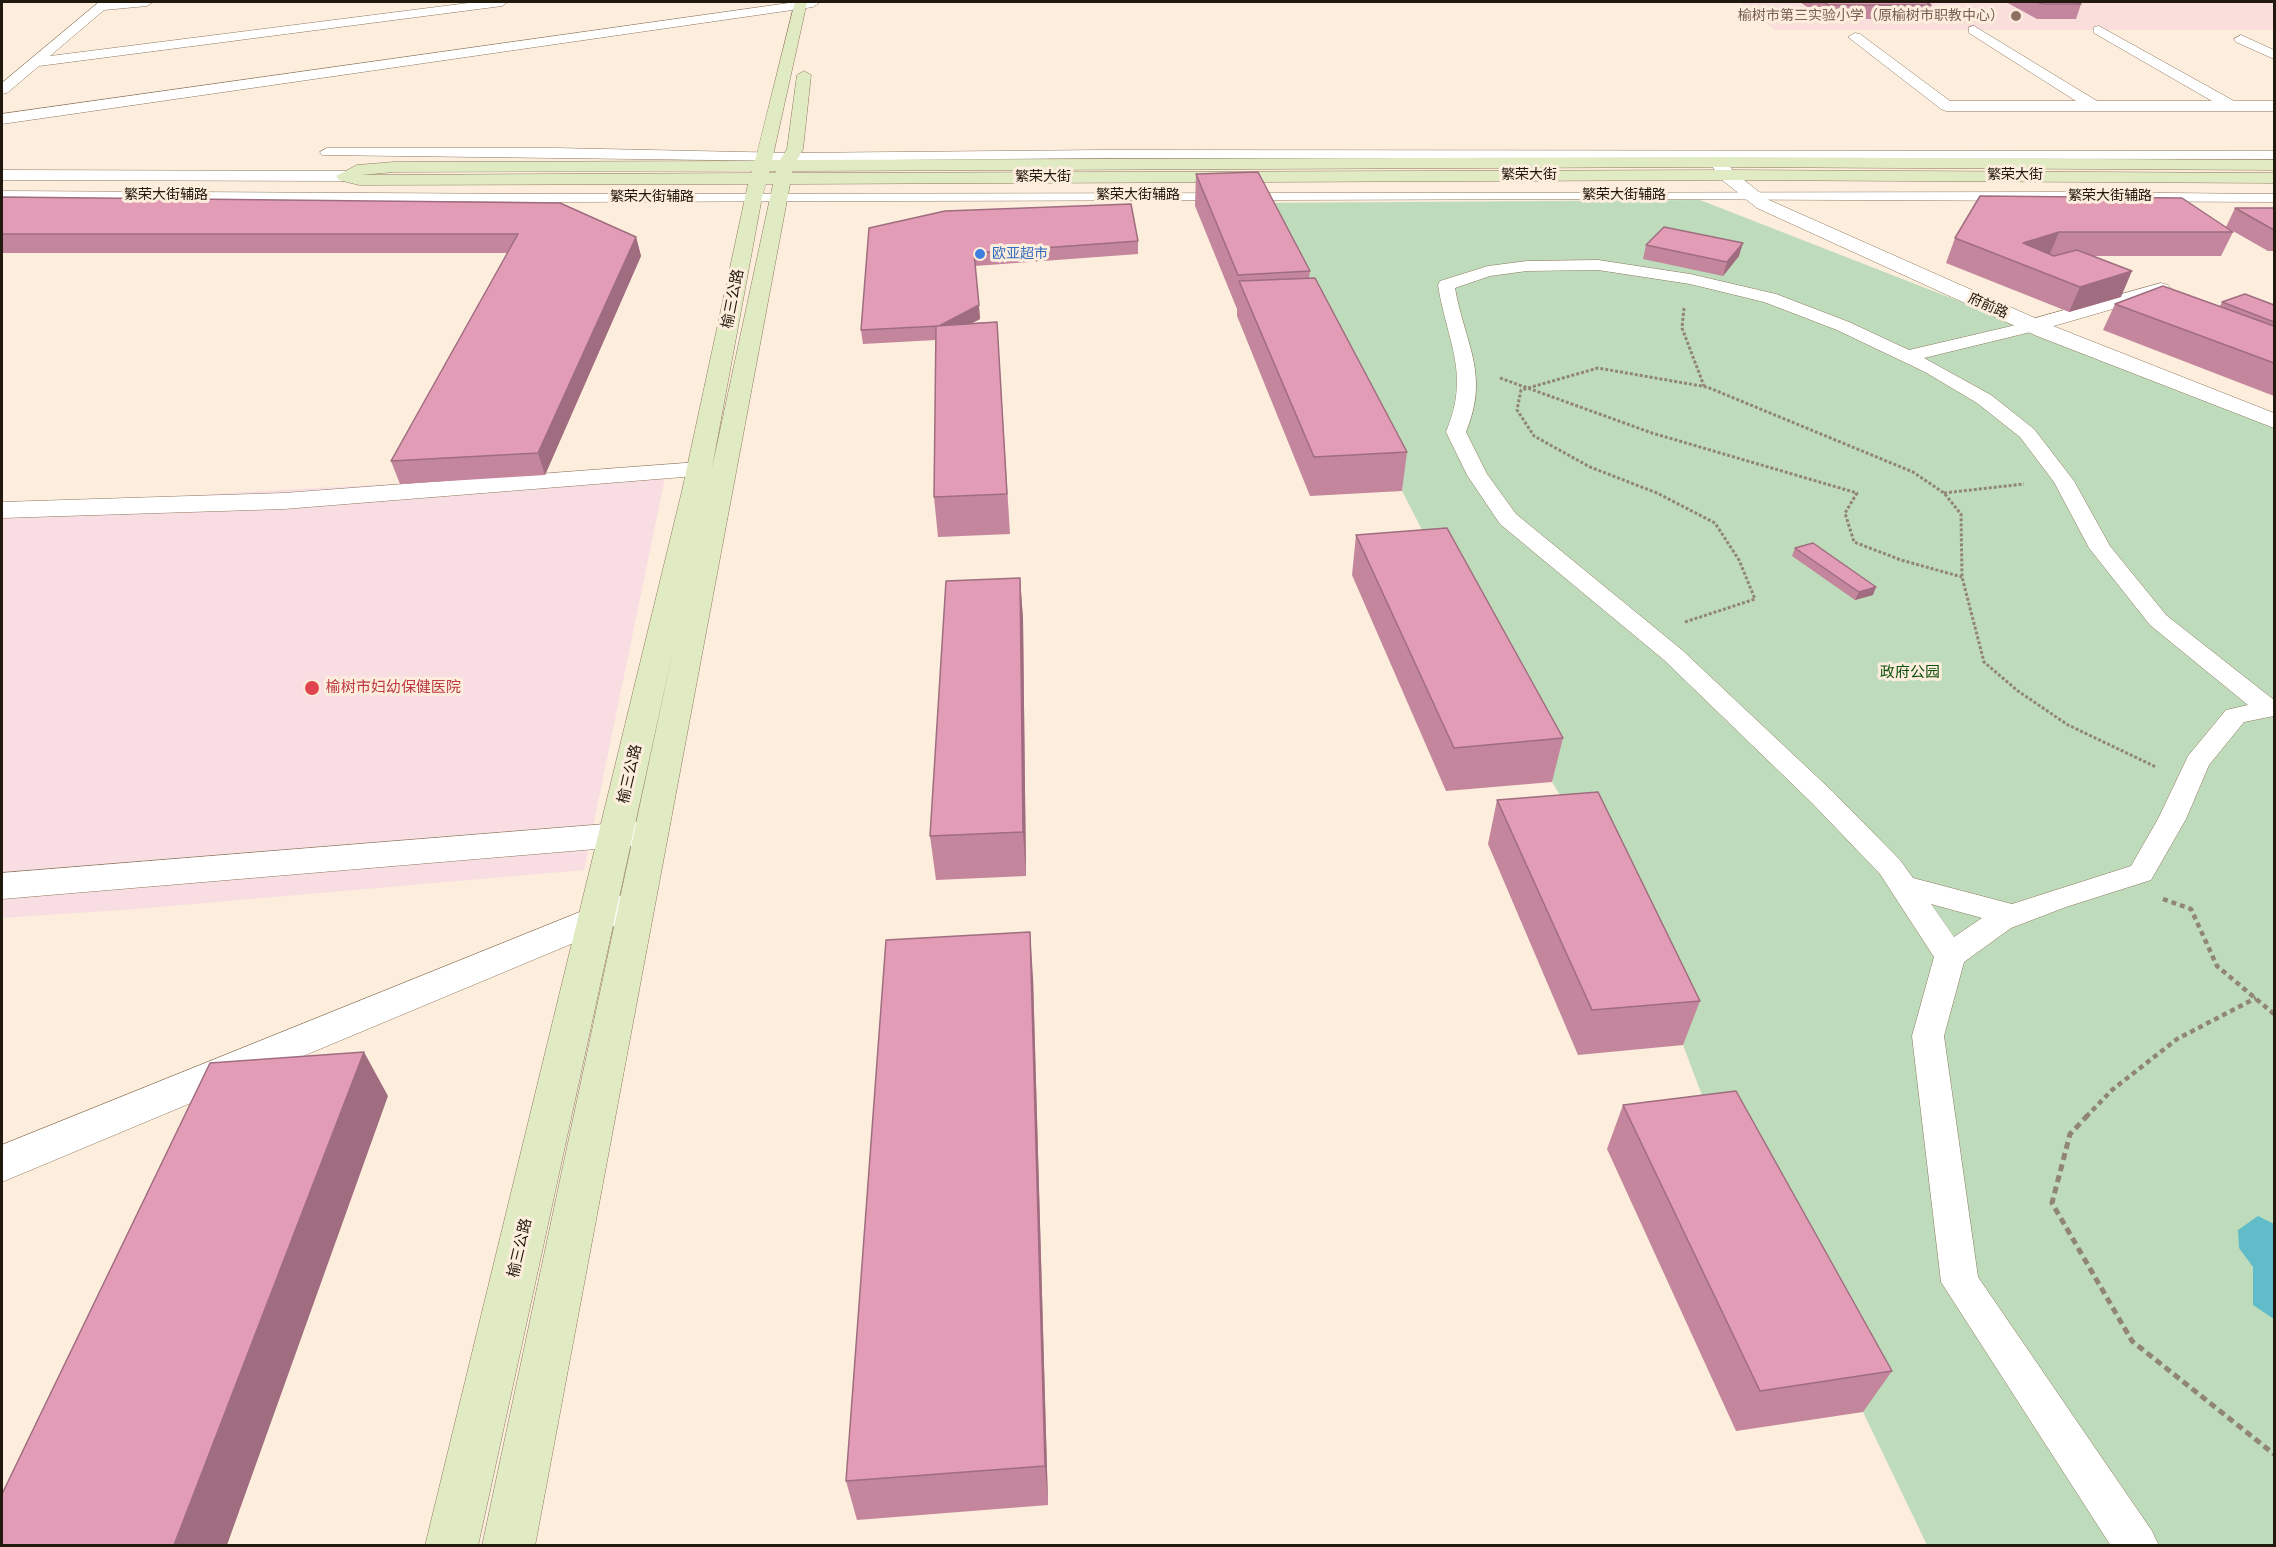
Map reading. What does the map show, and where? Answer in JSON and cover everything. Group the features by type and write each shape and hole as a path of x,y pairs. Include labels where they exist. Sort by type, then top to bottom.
{"main road":[{"name":"榆三公路","path":"451,1545 806,3"},
{"name":"繁荣大街","path":"768,173 2274,165"},
{"path":"345,176 357,170 371,168 569,167 768,173"},
{"name":"繁荣大街","path":"1722,168 2274,177"},
{"name":"榆三公路","path":"508,1545 651,832 768,173"},
{"path":"345,176 359,180 768,173"}],"street":[{"path":"2,90 102,4 147,2"},
{"path":"32,63 502,2"},
{"path":"2,119 806,3"},
{"path":"1974,30 2094,106"},
{"path":"2099,30 2233,106"},
{"path":"1855,37 1946,106 2274,106"},
{"path":"2241,39 2274,55"},
{"name":"府前路","path":"1722,168 1763,204 2033,326 2274,421"},
{"path":"2,175 345,176"},
{"path":"2033,326 2161,289"},
{"path":"2,510 284,501 699,470"},
{"path":"2,886 651,832"},
{"path":"2,1164 637,902"}],"lane":[{"name":"繁荣大街辅路","path":"327,152 768,173 1751,195 2274,198"},
{"name":"繁荣大街辅路","path":"2,195 768,173 1164,154 2274,155"},
{"path":"569,167 768,173"},
{"path":"1950,956 1890,867 1822,797 1648,635 1508,519 1477,475 1456,432 1467,402 1467,369 1458,330 1449,311 1446,285 1488,271 1527,266 1599,265 1690,279 1770,298 1843,326 1908,356 1984,399 2027,433 2064,480 2100,548 2158,620 2271,708"},
{"path":"1908,356 2033,326"},
{"path":"2138,1545 1960,1282 1928,1036 1950,956 2000,920 2140,873 2172,819 2197,762 2235,716 2271,708"},
{"path":"1903,886 2013,915"}],"path":[{"path":"1690,279 1690,290 1682,312 1682,328 1704,387"},
{"path":"1467,369 1531,387 1652,433 1857,494 1845,513 1854,542 1901,560 1962,577"},
{"path":"1648,635 1755,599 1739,560 1715,523 1657,493 1590,467 1534,436 1516,410 1521,390 1599,369 1653,376 1704,387 1751,403 1913,472 1944,493 1961,514 1962,577 1984,662 2018,691 2068,724 2189,782"},
{"path":"1944,493 2064,480"},
{"path":"2114,881 2191,909 2217,966 2274,1014"},
{"path":"2256,998 2176,1039 2112,1090 2070,1134 2052,1203 2132,1341 2274,1454"}],"shaded area":[{"name":"榆树市第三实验小学（原榆树市职教中心）","path":"1739,2 2274,2 2274,30 1775,30"},
{"name":"榆树市妇幼保健医院","path":"667,468 584,870 136,909 2,918 2,506"}],"green space":[{"name":"政府公园","path":"1700,200 2274,424 2274,1545 1927,1545 1863,1412 1717,1135 1683,1045 1585,836 1552,782 1402,491 1403,487 1253,203"}],"water":[{"path":"2258,1216 2274,1224 2274,1319 2253,1305 2253,1267 2239,1248 2238,1230"}],"building":[{"path":"1824,2 1926,2 1931,5 1828,5"},
{"path":"2037,2 2076,2 2081,4 2043,4"},
{"path":"1258,172 1310,271 1238,275 1196,174"},
{"path":"1980,196 2182,198 2233,232 2059,232 2023,243 2054,256 2077,250 2132,271 2080,287 1955,238"},
{"path":"2,197 560,203 636,237 538,453 391,461 518,234 2,234"},
{"path":"1131,204 1138,241 974,253 979,305 939,326 861,330 869,228 945,211"},
{"path":"2235,208 2274,208 2274,230"},
{"path":"1664,227 1743,243 1727,262 1646,245"},
{"path":"1315,278 1407,452 1314,457 1239,281"},
{"path":"2163,286 2274,326 2274,363 2115,304"},
{"path":"2245,294 2274,305 2274,322 2222,302"},
{"path":"997,322 1007,494 934,497 936,326"},
{"path":"1447,528 1563,738 1454,748 1356,535"},
{"path":"1813,543 1876,587 1859,592 1795,548"},
{"path":"1020,578 1023,832 930,836 946,581"},
{"path":"1598,792 1700,1001 1592,1010 1497,800"},
{"path":"1030,932 1045,1466 846,1481 886,940"},
{"path":"364,1052 174,1545 2,1545 2,1494 210,1063"},
{"path":"1736,1091 1892,1371 1760,1391 1623,1105"}],"place":[{"name":"榆树市第三实验小学（原榆树市职教中心）","path":"2016,16"},
{"name":"欧亚超市","path":"980,254"},
{"name":"榆树市妇幼保健医院","path":"312,688"}]}
